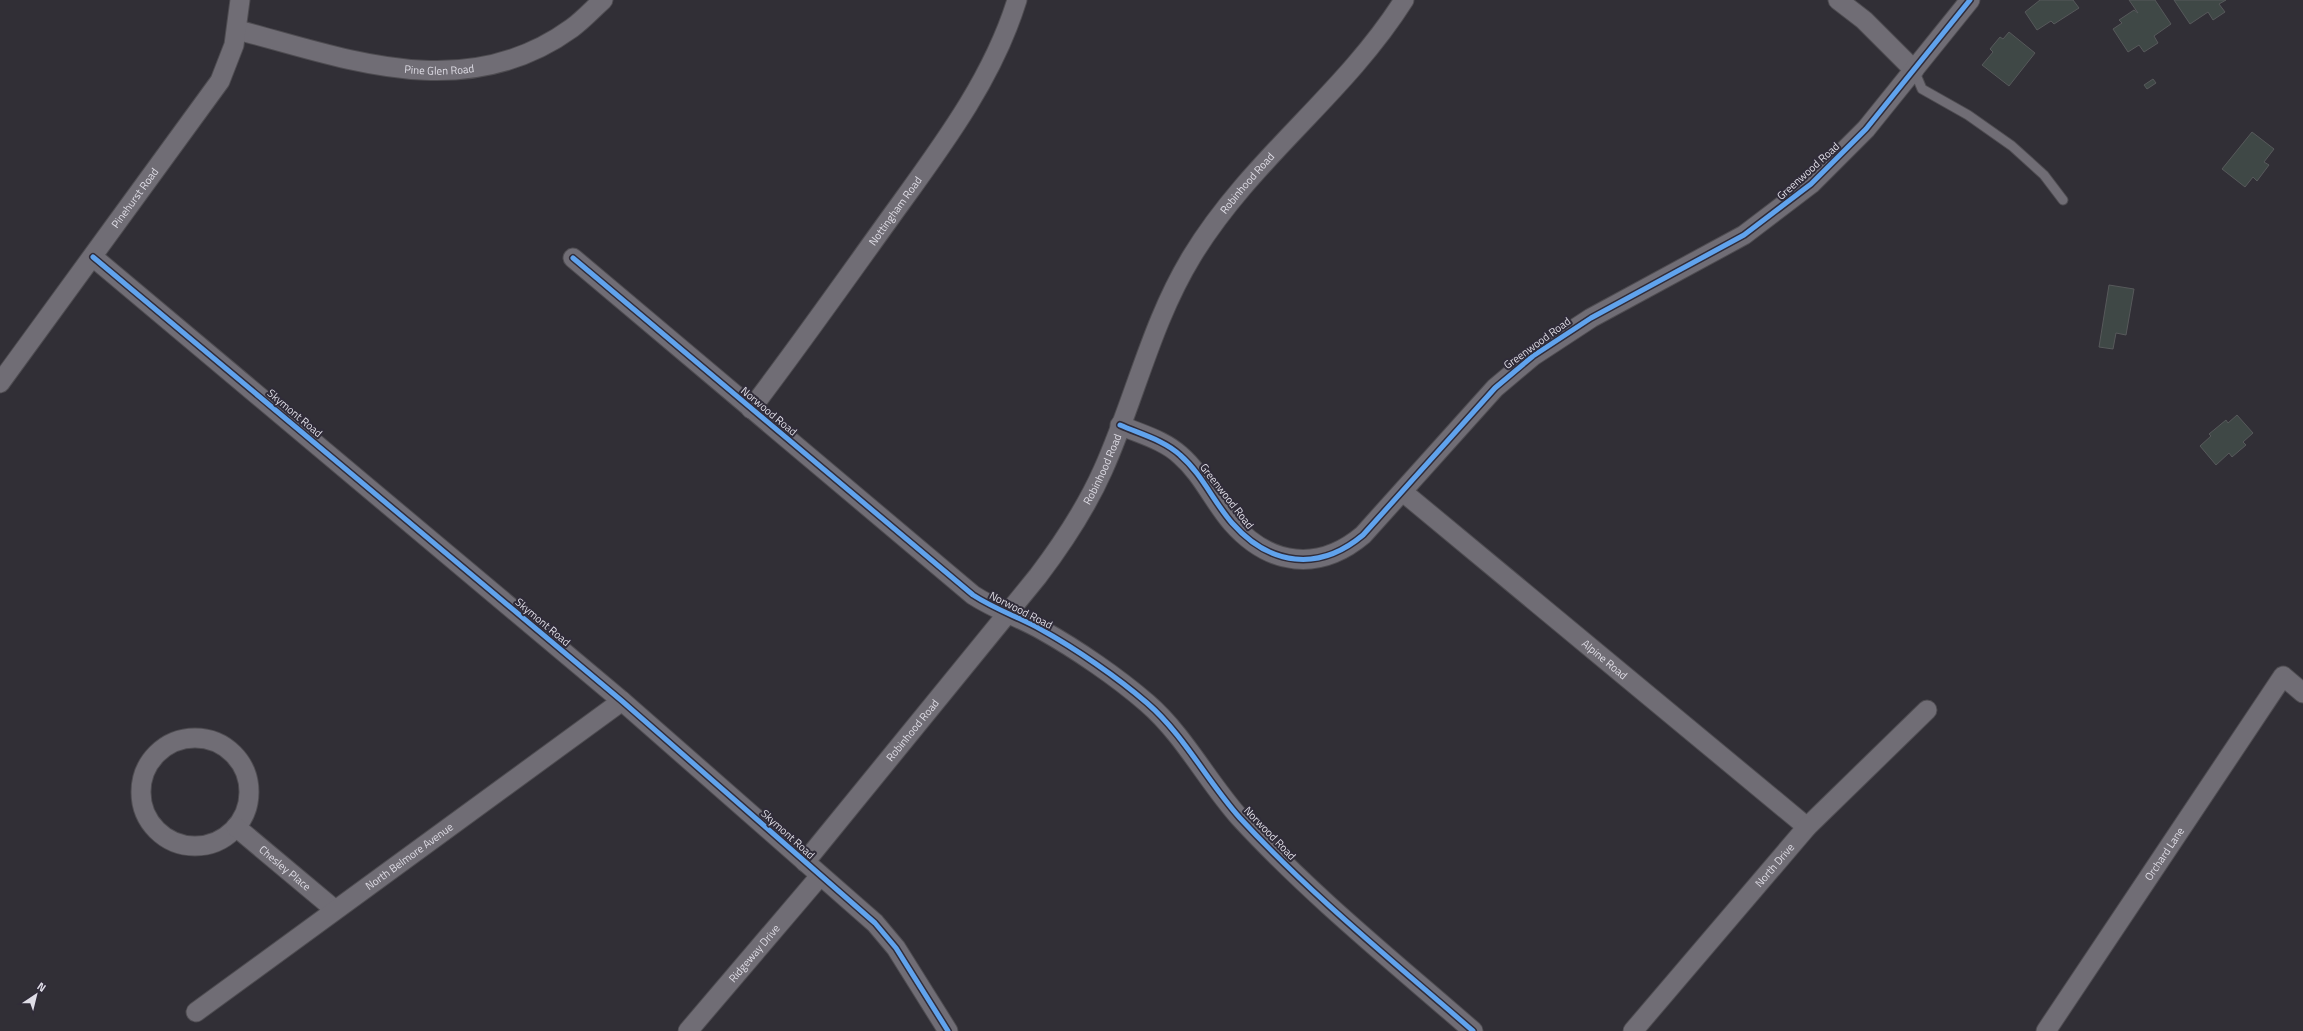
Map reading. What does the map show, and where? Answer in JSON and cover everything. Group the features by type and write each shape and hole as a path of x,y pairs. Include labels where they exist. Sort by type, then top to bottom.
{"street":[{"name":"Pinehurst Road","path":"0,383 94,257 220,81 231,55 238,30 240,0"},
{"name":"Pine Glen Road","path":"238,30 383,68 430,72 454,72 492,65 531,51 573,28 603,0"},
{"name":"Nottingham Road","path":"751,409 802,341 958,120 995,56 1009,25 1017,0"},
{"name":"Robinhood Road","path":"805,862 1041,572 1068,533 1102,473 1159,319 1172,290 1196,249 1218,218 1264,162 1359,62 1404,0"},
{"path":"1838,0 1864,20 1914,70"},
{"name":"Greenwood Road","path":"1120,425 1166,444 1179,454 1202,479 1232,522 1248,539 1264,550 1286,558 1314,559 1344,549 1363,535 1495,388 1533,356 1591,318 1744,235 1795,198 1856,141 1970,0"},
{"name":"Skymont Road","path":"94,257 622,701 875,923 888,938 948,1031"},
{"name":"Norwood Road","path":"573,258 973,595 1006,615 1042,630 1120,682 1147,703 1182,742 1239,817 1266,845 1312,890 1473,1031"},
{"name":"Alpine Road","path":"1403,492 1807,827"},
{"name":"Orchard Lane","path":"2046,1031 2283,676 2303,693"},
{"name":"North Belmore Avenue","path":"196,1012 334,909 622,701"},
{"name":"North Drive","path":"1633,1031 1807,827 1927,710"},
{"path":"194,738 218,743 231,753 245,773 249,789 247,806 236,827 224,838 204,846 181,844 161,834 147,817 141,795 142,780 152,760 170,744 194,738"},
{"name":"Chesley Place","path":"236,827 334,909"},
{"name":"Ridgeway Drive","path":"688,1031 820,876"}],"lane":[{"path":"1914,70 1922,89 1968,115 2012,146 2044,175 2063,200"}],"building":[{"path":"2040,0 2073,0 2079,8 2054,24 2051,21 2037,30 2025,12"},
{"path":"2129,0 2155,0 2171,24 2154,36 2158,43 2144,52 2139,45 2128,52 2113,29 2122,23 2119,20 2134,10 2138,13"},
{"path":"2174,0 2226,0 2219,4 2225,12 2213,20 2208,12 2190,24"},
{"path":"2009,32 2035,53 2009,86 1982,65 1993,52 1990,49 2000,37 2003,39"},
{"path":"2153,79 2156,83 2147,89 2144,85"},
{"path":"2252,132 2274,149 2264,162 2269,165 2257,181 2253,177 2245,187 2222,169"},
{"path":"2109,285 2134,289 2126,335 2116,333 2113,349 2099,347"},
{"path":"2237,415 2253,433 2243,442 2246,445 2232,457 2229,453 2216,465 2200,446 2211,436 2209,434 2226,420 2228,423"}],"cycle path":[{"path":"1120,425 1159,441 1180,455 1195,471 1232,523 1262,548 1279,555 1295,559 1312,559 1329,555 1346,547 1363,535 1495,388 1533,356 1591,318 1744,235 1811,184 1866,129 1970,0"},
{"path":"93,257 622,701 875,923 896,948 948,1031"},
{"path":"573,258 973,595 990,605 1033,625 1069,646 1110,673 1147,703 1172,729 1228,804 1267,846 1354,928 1473,1031"}]}
